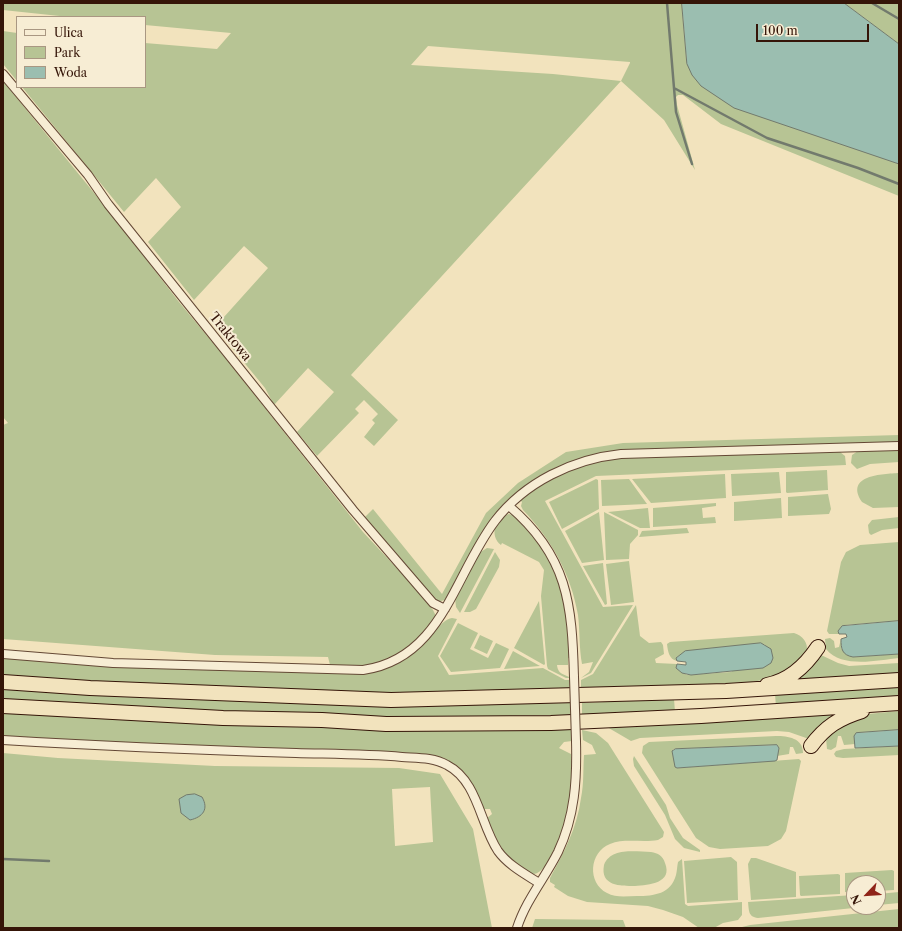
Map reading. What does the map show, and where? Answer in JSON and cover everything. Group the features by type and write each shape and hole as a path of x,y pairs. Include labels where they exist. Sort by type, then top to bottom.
{"highway":[{"path":"726,691 772,684 783,680 803,666 818,647"},
{"path":"3,682 90,688 391,700 726,691 899,680"},
{"path":"3,706 223,718 322,720 386,724 551,723 701,716 899,703"},
{"path":"811,746 832,724 845,716 899,703"},
{"path":"551,723 602,730"}],"street":[{"name":"Traktowa","path":"3,74 88,175 108,204 353,510 433,603 445,609"},
{"path":"3,654 113,663 363,670 386,664 408,653 425,637 445,609 495,520 535,484 556,472 608,455 899,446"},
{"path":"509,506 527,523 542,542 561,578 572,619 577,782 573,808 557,853 539,883 517,928"},
{"path":"3,740 210,750 377,755 430,759 447,765 460,775 470,788 488,832 500,853 520,871 539,883"}],"green space":[{"path":"3,3 682,3 687,64 899,164 899,196 721,124 683,95 678,95 676,97 677,105 695,170 664,120 621,81 351,375 398,420 374,446 364,437 375,423 372,420 378,414 364,400 355,409 359,413 317,456 297,432 334,392 308,368 274,405 265,388 215,327 268,268 244,246 194,300 148,242 181,207 156,178 124,212 23,88 146,88 146,43 217,49 231,33 146,25 146,16 60,16 3,10","holes":["428,46 630,62 621,81 553,74 411,65"]},
{"path":"844,3 899,3 899,44"},
{"path":"3,31 16,33 16,80 3,64"},
{"path":"3,81 112,215 179,302 223,355 363,532 421,594 433,610 436,616 416,642 398,654 378,663 353,666 330,665 328,657 215,655 3,639 3,425 8,423 3,417"},
{"path":"899,435 899,442 606,452 572,461 553,470 495,516 475,546 445,600 437,602 365,517 373,509 442,594 486,513 518,483 566,452 623,443"},
{"path":"899,450 899,462 870,464 857,469 851,463 852,455 858,451"},
{"path":"840,452 845,456 846,465 596,476 545,501 603,607 633,605 591,673 581,678 589,672 593,662 582,664 578,615 570,585 565,571 551,545 523,510 521,506 522,502 520,500 556,477 594,463 622,457"},
{"path":"827,470 828,490 786,492 786,472"},
{"path":"779,472 781,493 732,496 731,474"},
{"path":"899,473 899,507 873,508 862,502 858,493 858,486 862,481 876,475"},
{"path":"725,474 726,498 651,503 632,479"},
{"path":"596,479 598,480 599,509 562,529 549,502"},
{"path":"629,479 647,504 602,506 601,480"},
{"path":"828,494 831,509 829,514 788,516 788,497"},
{"path":"781,498 782,518 734,521 734,502"},
{"path":"716,503 716,506 702,508 703,518 715,517 716,523 653,527 653,508"},
{"path":"648,508 650,528 640,528 608,512"},
{"path":"599,512 604,560 582,563 565,531"},
{"path":"604,512 638,530 638,535 630,544 629,559 606,560"},
{"path":"509,514 515,516 521,521 536,540 547,556 559,582 565,600 571,658 568,658 568,665 557,665 562,674 571,678 566,678 548,669 547,666 541,596 544,570 539,562 502,543 501,545 495,537 495,527 497,523 504,516"},
{"path":"899,517 899,528 882,530 871,535 869,533 868,525 872,520"},
{"path":"687,528 689,533 639,537 642,531"},
{"path":"899,542 899,621 845,625 838,631 839,634 829,634 827,631 841,562 846,552 860,545"},
{"path":"487,548 494,549 460,613 456,607 455,598 479,553"},
{"path":"495,552 500,560 499,567 476,609 470,612 464,612"},
{"path":"629,561 634,602 611,605 606,564"},
{"path":"603,563 607,604 605,605 583,566"},
{"path":"539,601 545,664 544,665 514,648"},
{"path":"636,605 640,636 649,643 661,642 663,645 664,654 655,659 656,663 677,664 676,668 687,675 731,672 765,644 710,649 681,654 676,658 677,661 672,659 668,652 667,644 670,642 794,633 804,640 807,645 807,652 801,663 768,679 752,682 581,690 581,680 593,674"},
{"path":"452,618 457,619 438,656 449,675 543,668 565,680 571,680 571,690 433,693 271,691 3,677 3,658 199,669 365,673 389,667 406,659 416,651 437,628"},
{"path":"458,623 478,633 470,649 488,658 496,643 509,649 500,668 451,672 440,656"},
{"path":"480,635 493,641 487,654 474,648"},
{"path":"830,638 834,641 835,648 839,647 841,639 841,648 853,657 899,654 899,658 861,662 841,659 826,649 825,639"},
{"path":"513,651 540,666 504,669"},
{"path":"821,655 838,663 849,666 899,663 899,674 789,680"},
{"path":"899,685 899,698 776,707 775,694"},
{"path":"3,688 145,697 287,702 429,704 571,703 572,715 439,717 299,716 3,701"},
{"path":"674,699 675,712 582,715 582,703"},
{"path":"899,711 899,730 856,733 855,744 844,745 841,736 838,736 836,747 831,750 827,749 826,738 829,731 868,714"},
{"path":"3,712 154,721 303,727 572,729 572,741 564,742 559,748 571,754 572,761 574,761 572,792 567,818 556,847 545,866 540,872 534,874 517,865 504,852 486,819 492,814 490,809 482,809 470,783 465,776 452,764 435,756 3,736"},
{"path":"840,714 809,739 789,732 777,731 640,738 631,741 607,727"},
{"path":"582,730 596,733 608,743 664,832 663,837 658,840 621,841 615,842 603,848 595,860 593,868 596,882 610,895 625,896 661,893 674,881 678,862 682,859 685,904 688,906 742,902 742,915 738,920 723,923 714,928 699,928 683,917 663,910 648,906 587,902 568,896 554,887 555,885 550,882 550,878 569,840 579,809 583,787 584,755 596,754 592,745 583,740"},
{"path":"776,736 790,737 798,741 803,753 796,754 793,747 790,747 789,754 777,756 779,748 777,745 673,749 677,768 799,759 801,761 786,831 781,839 768,846 720,849 709,847 696,838 642,753 643,746 649,742"},
{"path":"899,746 899,755 843,758 836,757 834,754 836,751 844,749"},
{"path":"3,753 58,758 215,766 399,768 440,774 473,829 492,928 3,928","holes":["430,787 433,842 395,846 392,789"]},
{"path":"634,756 666,805 670,818 683,838 700,850 700,852 684,848 675,839 665,815 634,766"},
{"path":"631,851 651,852 660,855 663,858 667,870 663,879 658,882 641,886 623,886 608,881 605,877 604,865 607,859 612,855"},
{"path":"731,857 737,862 738,900 687,903 684,861"},
{"path":"751,858 756,858 796,872 796,897 751,900 748,864"},
{"path":"892,870 894,871 894,890 886,890 886,875 846,875 845,892 845,873"},
{"path":"840,875 840,894 800,895 799,876"},
{"path":"899,892 899,903 886,904 886,893"},
{"path":"846,896 846,909 758,918 751,915 748,902"},
{"path":"899,909 899,928 738,928 750,925 846,915 886,915 886,910"},
{"path":"535,919 623,920 626,928 532,928"}],"water":[{"path":"682,3 844,3 899,44 899,164 734,108 701,86 692,75 687,64"},
{"path":"899,621 899,654 853,657 844,653 841,646 841,639 847,637 846,634 839,634 838,631 842,626"},
{"path":"761,643 771,649 773,658 771,663 763,668 691,675 682,673 676,668 677,664 686,665 686,662 677,661 676,658 685,651"},
{"path":"899,730 899,746 855,748 854,736 856,733"},
{"path":"777,745 779,748 777,760 775,761 677,768 675,767 672,751 675,749"},
{"path":"195,794 202,797 205,809 201,815 190,820 181,813 179,799 186,795"}],"waterway":[{"path":"667,3 674,88 767,138 858,168 899,184"},
{"path":"872,3 899,19"},
{"path":"674,88 676,112 692,164"},
{"path":"3,859 49,861"}]}
